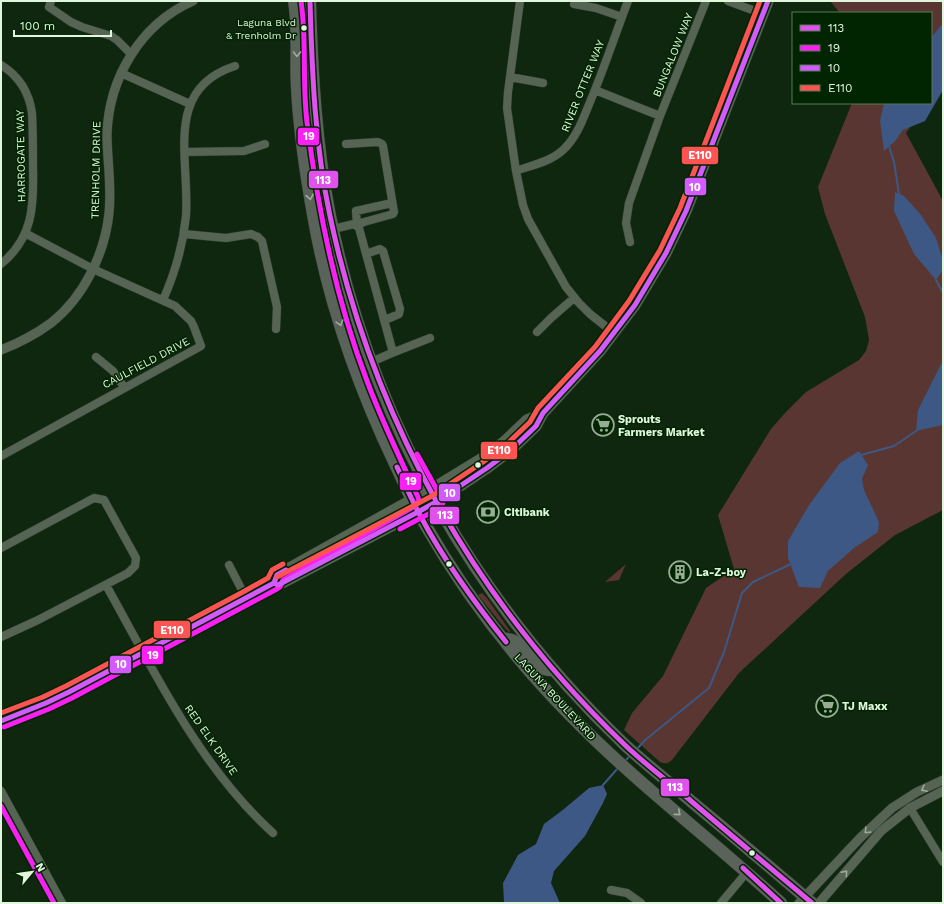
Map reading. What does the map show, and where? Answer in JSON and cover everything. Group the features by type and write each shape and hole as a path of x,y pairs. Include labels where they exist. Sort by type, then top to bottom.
{"main road":[{"name":"LAGUNA BOULEVARD","path":"294,1 297,27 297,88 301,128 308,188 321,255 339,320 361,384 388,448 418,512 461,582 502,638 547,691 627,770 748,872 781,903"},
{"name":"LAGUNA BOULEVARD","path":"310,1 312,81 320,155 333,229 349,294 371,362 401,436 443,517 480,575 519,629 586,705 626,745 805,901"},
{"path":"274,583 278,585 301,574 418,512 436,502 487,468 511,450 536,426 542,413 581,373 614,333 650,281 678,228 768,1"},
{"path":"1,721 58,697 274,583 277,575 332,545 352,532 429,491 481,459 504,442 527,420 542,413"},
{"path":"301,574 302,568 328,552 332,545"},
{"path":"502,638 516,641 537,666 543,670 554,670"}],"street":[{"path":"51,1 49,7 64,18 82,27 111,36 131,54"},
{"name":"TRENHOLM DRIVE","path":"1,350 38,332 53,322 76,297 93,269 102,246 109,212 110,195 108,128 111,104 121,73 131,54 156,26 168,16 193,1"},
{"path":"520,1 507,108 521,198 528,219 561,280 574,298 590,314 614,333"},
{"name":"RIVER OTTER WAY","path":"516,171 557,155 568,145 577,133 595,90 628,1"},
{"name":"BUNGALOW WAY","path":"630,242 626,223 629,203 660,116 706,1"},
{"path":"728,1 763,14"},
{"path":"574,4 596,8 622,17"},
{"name":"HARROGATE WAY","path":"1,66 13,74 22,85 29,98 32,113 34,202 31,217 25,233 14,252 1,264"},
{"path":"162,300 175,271 184,234 187,194 185,124 190,104 199,89 210,79 222,71 235,66"},
{"path":"121,73 190,104"},
{"path":"510,77 544,83"},
{"path":"595,90 660,116"},
{"path":"333,229 354,224 357,225 393,214 382,144 378,142 346,144"},
{"path":"185,152 244,150 265,144"},
{"path":"392,203 356,211 357,225 392,353"},
{"name":"CAULFIELD DRIVE","path":"1,456 201,346 194,327 176,306 93,269 25,233"},
{"path":"184,234 226,238 252,234 258,236 262,241 277,307 276,329"},
{"path":"366,254 380,249 383,251 398,301 399,314 384,320"},
{"path":"537,332 574,298"},
{"path":"371,362 430,338"},
{"path":"96,357 113,371 124,387"},
{"path":"1,548 94,498 104,500 136,558 135,566 128,573 38,620 1,637"},
{"path":"229,565 246,598"},
{"name":"RED ELK DRIVE","path":"106,585 180,716 201,749 241,799 273,833"},
{"path":"805,901 860,838 892,808 917,792 943,780"},
{"path":"1,791 62,903"},
{"path":"819,903 881,831 910,808 943,791"},
{"path":"910,808 943,862"},
{"path":"720,903 748,872"},
{"path":"611,890 627,893 640,903"}],"shaded area":[{"path":"830,1 943,1 943,79 932,96 932,12 839,12"},
{"path":"852,104 926,104 906,133 943,201 943,510 895,535 846,574 739,673 672,760 668,763 662,763 624,730 632,713 663,676 706,588 734,569 718,515 771,429 806,392 859,360 866,351 869,340 865,317 825,214 818,187"},
{"path":"626,564 619,580 605,582"},
{"path":"482,593 510,631 509,632 478,595"}],"water":[{"path":"943,23 943,90 925,121 903,130 895,141 884,151 880,121 884,104 932,104 932,37"},
{"path":"895,192 904,196 921,215 936,238 943,260 943,270 936,280 914,254 894,211"},
{"path":"943,360 943,425 916,431 918,410"},
{"path":"859,451 868,465 862,479 864,490 879,522 878,532 854,548 828,571 820,588 799,587 788,558 788,541 809,505 840,463"},
{"path":"603,785 607,794 585,836 554,871 551,883 560,903 504,903 503,883 518,855 536,844 544,824 589,788"}],"waterway":[{"path":"889,146 894,162 899,194"},
{"path":"936,280 943,293"},
{"path":"861,455 894,446 916,431"},
{"path":"637,749 644,741 709,688 724,652 742,593 753,582 791,564"},
{"path":"624,762 631,755"},
{"path":"603,785 618,768"}],"transit line":[{"name":"19","path":"4,727 72,698 277,589 280,587 283,580 415,506 419,502 367,381 346,318 329,253 322,221 307,122 304,31 301,1"},
{"name":"113","path":"310,1 313,82 321,163 330,216 349,291 373,365 403,435 438,504 477,569 522,631 572,690 626,746 812,903"},
{"name":"E110","path":"277,577 432,496 483,462 506,445 530,422 538,408 595,347 629,301 660,250 680,208 760,1"},
{"name":"10","path":"274,583 278,585 418,512 436,502 487,468 511,450 536,426 543,413 600,351 635,305 666,253 686,211 768,1"},
{"name":"19","path":"400,529 440,508 443,503 417,454"},
{"name":"113","path":"397,467 430,534 471,597 506,642"},
{"name":"E110","path":"1,713 43,697 66,686 268,578 272,570 283,564"},
{"name":"10","path":"1,721 69,692 274,583 277,575 286,570"},
{"name":"19","path":"1,806 54,903"},
{"name":"113","path":"743,868 781,903"}],"place":[{"name":"Laguna Blvd & Trenholm Dr","path":"304,28"},
{"name":"Sprouts Farmers Market","path":"603,425"},
{"name":"Citibank","path":"488,512"},
{"name":"La-Z-boy","path":"680,572"},
{"name":"TJ Maxx","path":"827,706"}]}
